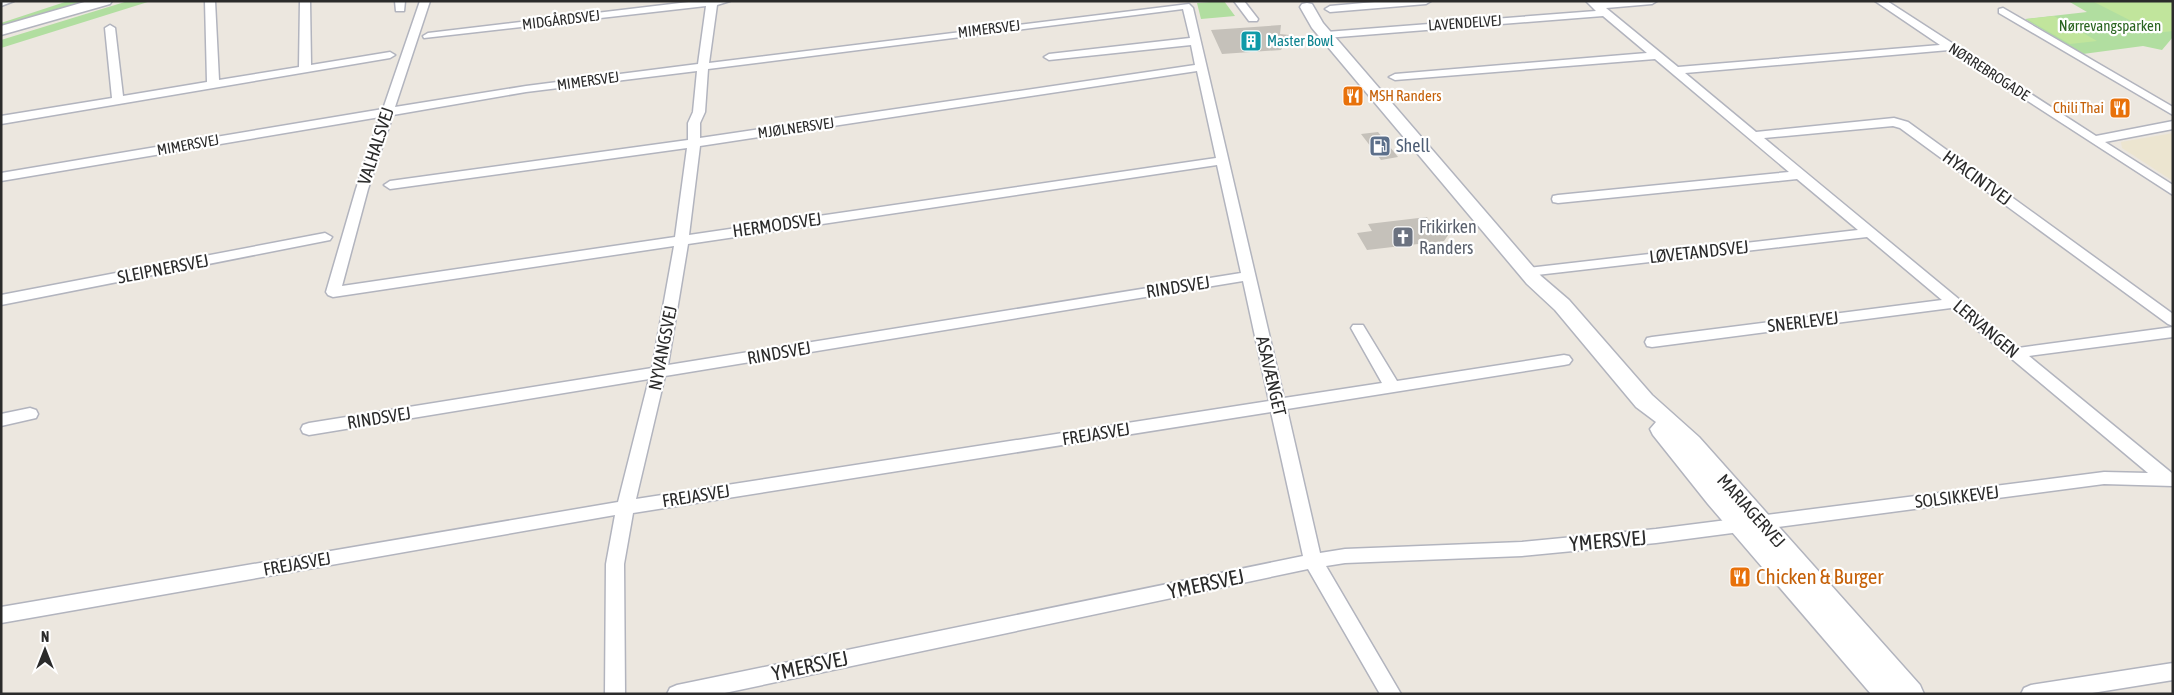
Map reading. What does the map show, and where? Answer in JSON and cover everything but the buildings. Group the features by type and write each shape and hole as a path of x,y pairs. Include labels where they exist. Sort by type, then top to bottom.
{"street":[{"path":"1,3 9,1"},
{"path":"1,33 105,1"},
{"path":"210,1 213,84"},
{"path":"305,69 306,1"},
{"name":"VALHALSVEJ","path":"333,292 387,112 425,1"},
{"name":"MIDGÅRDSVEJ","path":"428,36 725,1"},
{"path":"1239,1 1253,19"},
{"path":"1330,9 1426,1"},
{"name":"LAVENDELVEJ","path":"1330,34 1652,1"},
{"name":"NØRREBROGADE","path":"1880,1 2173,191"},
{"name":"NYVANGSVEJ","path":"616,694 614,632 616,564 625,507 659,373 682,239 694,143 694,123 700,112 703,66 712,2"},
{"name":"MARIAGERVEJ","path":"1305,4 1312,18 1330,34 1533,271 1542,288 1562,305 1644,401 1653,418 1674,446 1752,524 1910,694"},
{"name":"MIMERSVEJ","path":"1,177 526,89 1177,6"},
{"name":"ASAVÆNGET","path":"1177,6 1188,8 1313,561 1391,694"},
{"name":"LERVANGEN","path":"1598,7 2171,482"},
{"path":"2003,11 2173,112"},
{"path":"110,28 118,100"},
{"path":"1049,57 1195,41"},
{"path":"1675,71 1951,47"},
{"path":"1,120 390,55"},
{"path":"1394,77 1657,56"},
{"name":"MJØLNERSVEJ","path":"390,185 694,143 1201,68"},
{"name":"HYACINTVEJ","path":"1753,136 1894,122 1904,125 2173,321"},
{"path":"2094,140 2173,125"},
{"name":"HERMODSVEJ","path":"333,292 674,243 682,239 1222,161"},
{"path":"1558,199 1800,175"},
{"name":"LØVETANDSVEJ","path":"1533,271 1870,233"},
{"name":"SLEIPNERSVEJ","path":"1,300 325,238"},
{"name":"RINDSVEJ","path":"309,429 659,373 974,319 1248,276"},
{"name":"SNERLEVEJ","path":"1652,342 1954,303"},
{"path":"1358,328 1393,388"},
{"path":"2015,353 2173,332"},
{"name":"FREJASVEJ","path":"1,615 625,507 1564,360"},
{"path":"1,420 30,414"},
{"name":"SOLSIKKEVEJ","path":"1752,524 2104,478 2171,482"},
{"name":"MARIAGERVEJ","path":"1752,524 1889,694"},
{"name":"YMERSVEJ","path":"678,694 1313,561 1345,556 1522,549 1752,524"},
{"path":"2031,694 2173,670"}],"shaded area":[{"path":"2173,133 2173,181 2122,148 2121,142"}],"green space":[{"path":"68,1 89,1 1,27 1,23"},
{"path":"128,1 151,1 1,48 1,40"},
{"path":"1224,1 1235,16 1201,19 1197,3"},
{"name":"Nørrevangsparken","path":"2068,1 2173,1 2173,37 2162,50 2143,46 2083,54 2025,19 2087,12"},
{"path":"2092,1 2173,1 2173,31 2155,33"},
{"path":"2054,16 2097,41 2070,44 2027,19"}],"place":[{"name":"Master Bowl","path":"1251,41"},
{"name":"MSH Randers","path":"1353,96"},
{"name":"Chili Thai","path":"2120,108"},
{"name":"Shell","path":"1380,146"},
{"name":"Frikirken Randers","path":"1403,237"},
{"name":"Chicken & Burger","path":"1740,577"}]}
